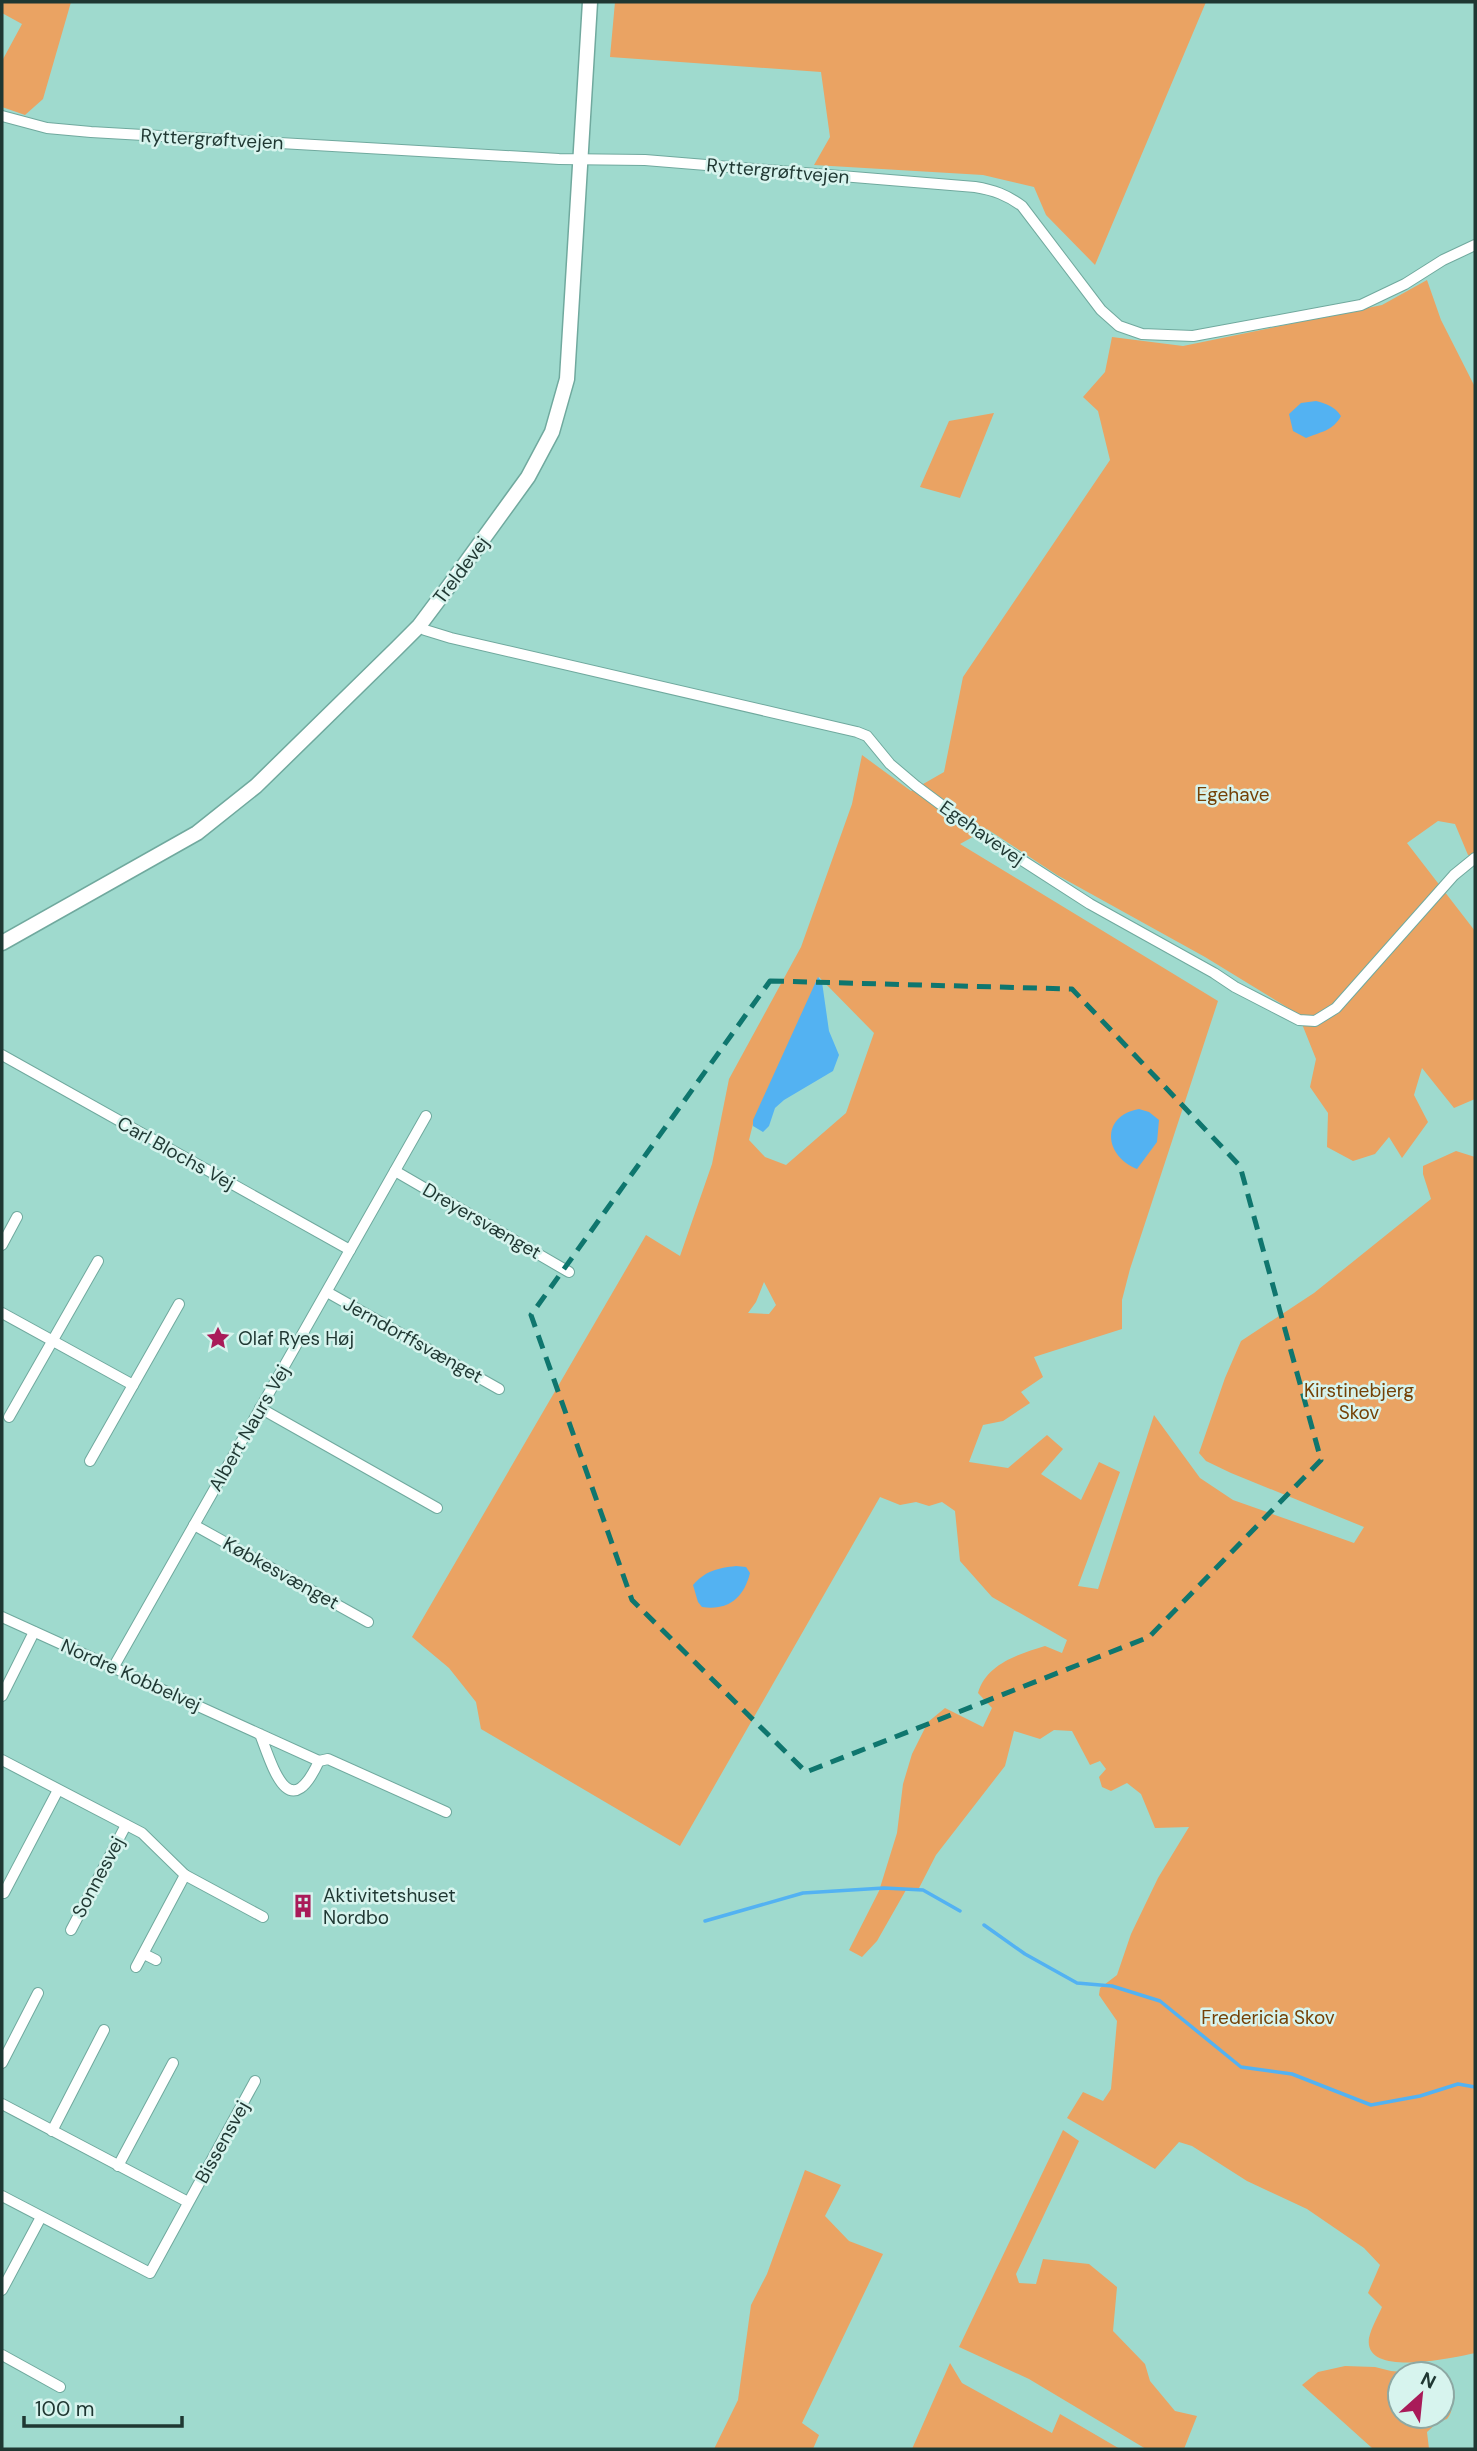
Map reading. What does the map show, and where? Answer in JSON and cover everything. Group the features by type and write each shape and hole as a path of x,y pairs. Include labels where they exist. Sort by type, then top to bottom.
{"street":[{"name":"Treldevej","path":"2,943 197,833 256,786 419,626 528,477 558,416 567,379 590,2"},
{"name":"Ryttergrøftvejen","path":"2,116 47,128 91,132 657,161 975,187 995,191 1022,206 1101,310 1119,326 1142,334 1193,336 1361,305 1475,245"},
{"name":"Egehavevej","path":"419,626 451,638 867,736 890,764 916,786 1024,863 1236,987 1299,1020 1315,1021 1336,1008 1454,874 1475,858"},
{"name":"Carl Blochs Vej","path":"2,1055 350,1250"},
{"name":"Albert Naurs Vej","path":"113,1668 426,1116"},
{"name":"Dreyersvænget","path":"395,1171 569,1272"},
{"path":"2,1245 18,1217"},
{"path":"9,1417 98,1261"},
{"name":"Jerndorffsvænget","path":"327,1292 499,1388"},
{"path":"90,1461 179,1304"},
{"path":"2,1313 132,1384"},
{"path":"260,1408 437,1508"},
{"name":"Købkesvænget","path":"194,1525 368,1622"},
{"name":"Nordre Kobbelvej","path":"2,1617 319,1761 328,1759 446,1812"},
{"path":"2,1696 34,1632"},
{"path":"260,1734 279,1782 285,1787 296,1790 306,1786 319,1761"},
{"name":"Sonnesvej","path":"2,1760 142,1833 185,1875 263,1917"},
{"path":"4,1893 58,1790"},
{"name":"Sonnesvej","path":"71,1930 126,1825"},
{"path":"136,1967 185,1875"},
{"path":"144,1954 156,1960"},
{"path":"2,2063 38,1993"},
{"path":"52,2131 104,2030"},
{"path":"118,2166 173,2063"},
{"name":"Bissensvej","path":"41,2217 150,2273 255,2081"},
{"name":"Bissensvej","path":"2,2104 188,2202"},
{"path":"2,2196 41,2217 2,2290"},
{"path":"2,2355 60,2387"}],"highlighted area":[{"path":"770,981 1072,989 1240,1166 1321,1460 1149,1637 806,1772 632,1600 531,1315"}],"green space":[{"path":"2,2 71,2 43,99 25,115 2,107 2,61 22,24 2,13"},
{"path":"615,2 1206,2 1095,265 1046,215 1034,187 983,175 814,165 830,137 821,72 610,57"},
{"path":"1427,280 1441,320 1475,387 1475,858 1468,855 1455,824 1438,821 1407,843 1475,931 1475,1099 1454,1108 1422,1068 1414,1095 1428,1122 1402,1158 1389,1137 1375,1154 1353,1161 1327,1147 1328,1113 1310,1087 1316,1059 1298,1014 1205,957 1057,875 987,829 960,844 1218,1001 1130,1269 1122,1300 1122,1329 1034,1357 1043,1377 1021,1392 1030,1403 1003,1421 983,1425 969,1462 1008,1468 1047,1435 1063,1449 1041,1474 1081,1500 1099,1462 1120,1472 1078,1586 1098,1589 1154,1415 1200,1478 1233,1500 1354,1543 1364,1527 1231,1473 1206,1461 1199,1453 1241,1341 1314,1293 1431,1199 1423,1166 1456,1151 1475,1157 1475,2353 1438,2360 1388,2360 1371,2351 1369,2338 1382,2307 1368,2293 1380,2265 1364,2248 1307,2209 1247,2181 1192,2146 1179,2142 1155,2169 1067,2118 1083,2092 1103,2101 1111,2089 1117,2021 1099,1995 1100,1988 1117,1975 1131,1934 1158,1878 1189,1827 1155,1828 1141,1794 1127,1783 1111,1791 1102,1787 1099,1777 1106,1769 1100,1761 1090,1765 1072,1731 1054,1730 1040,1739 1014,1731 1005,1766 936,1855 918,1890 906,1890 877,1941 862,1957 849,1950 879,1891 897,1833 903,1784 912,1754 928,1722 945,1708 983,1727 992,1708 978,1693 988,1675 1005,1662 1045,1646 1062,1653 1067,1640 992,1597 960,1561 955,1511 942,1502 929,1506 916,1502 900,1505 880,1497 680,1846 481,1729 476,1702 449,1668 412,1637 646,1235 680,1256 712,1164 729,1079 801,947 852,804 862,755 911,791 944,772 963,677 1110,460 1098,411 1083,397 1105,372 1112,337 1183,346 1382,305","holes":["819,977 874,1033 846,1113 786,1165 765,1157 749,1140 754,1120","764,1282 776,1305 769,1314 748,1313"]},
{"path":"994,413 960,498 920,487 949,421"},
{"path":"1063,2130 1079,2141 1016,2274 1019,2283 1036,2284 1043,2259 1089,2264 1117,2287 1113,2331 1145,2364 1150,2381 1175,2411 1197,2416 1184,2449 1146,2449 1029,2379 959,2347"},
{"path":"805,2170 841,2185 825,2216 849,2241 883,2254 802,2423 819,2435 813,2449 714,2449 738,2400 751,2305 767,2274"},
{"path":"950,2363 962,2383 1052,2433 1060,2414 1120,2449 912,2449"},
{"path":"1345,2366 1386,2370 1386,2430 1429,2430 1427,2432 1429,2449 1372,2448 1302,2385 1318,2372"}],"water":[{"path":"1316,401 1330,406 1341,416 1330,428 1306,438 1293,431 1289,414 1301,403"},
{"path":"818,977 822,982 829,1031 839,1055 833,1071 775,1108 769,1126 763,1132 753,1126 753,1120"},
{"path":"1139,1109 1149,1112 1159,1120 1157,1142 1137,1169 1118,1155 1111,1137 1118,1120 1126,1113"},
{"path":"736,1566 746,1567 750,1573 744,1589 734,1600 720,1607 702,1607 693,1585 712,1571"}],"waterway":[{"path":"705,1921 803,1893 884,1888 923,1890 960,1911"},
{"path":"984,1925 1025,1954 1077,1983 1112,1986 1160,2001 1241,2067 1292,2074 1371,2105 1420,2096 1458,2084 1475,2087"}],"place":[{"name":"Olaf Ryes Høj","path":"218,1338"},
{"name":"Aktivitetshuset Nordbo","path":"303,1906"}],"park label":[{"name":"Egehave","path":"1233,794"},
{"name":"Kirstinebjerg Skov","path":"1359,1401"},
{"name":"Fredericia Skov","path":"1268,2017"}]}
